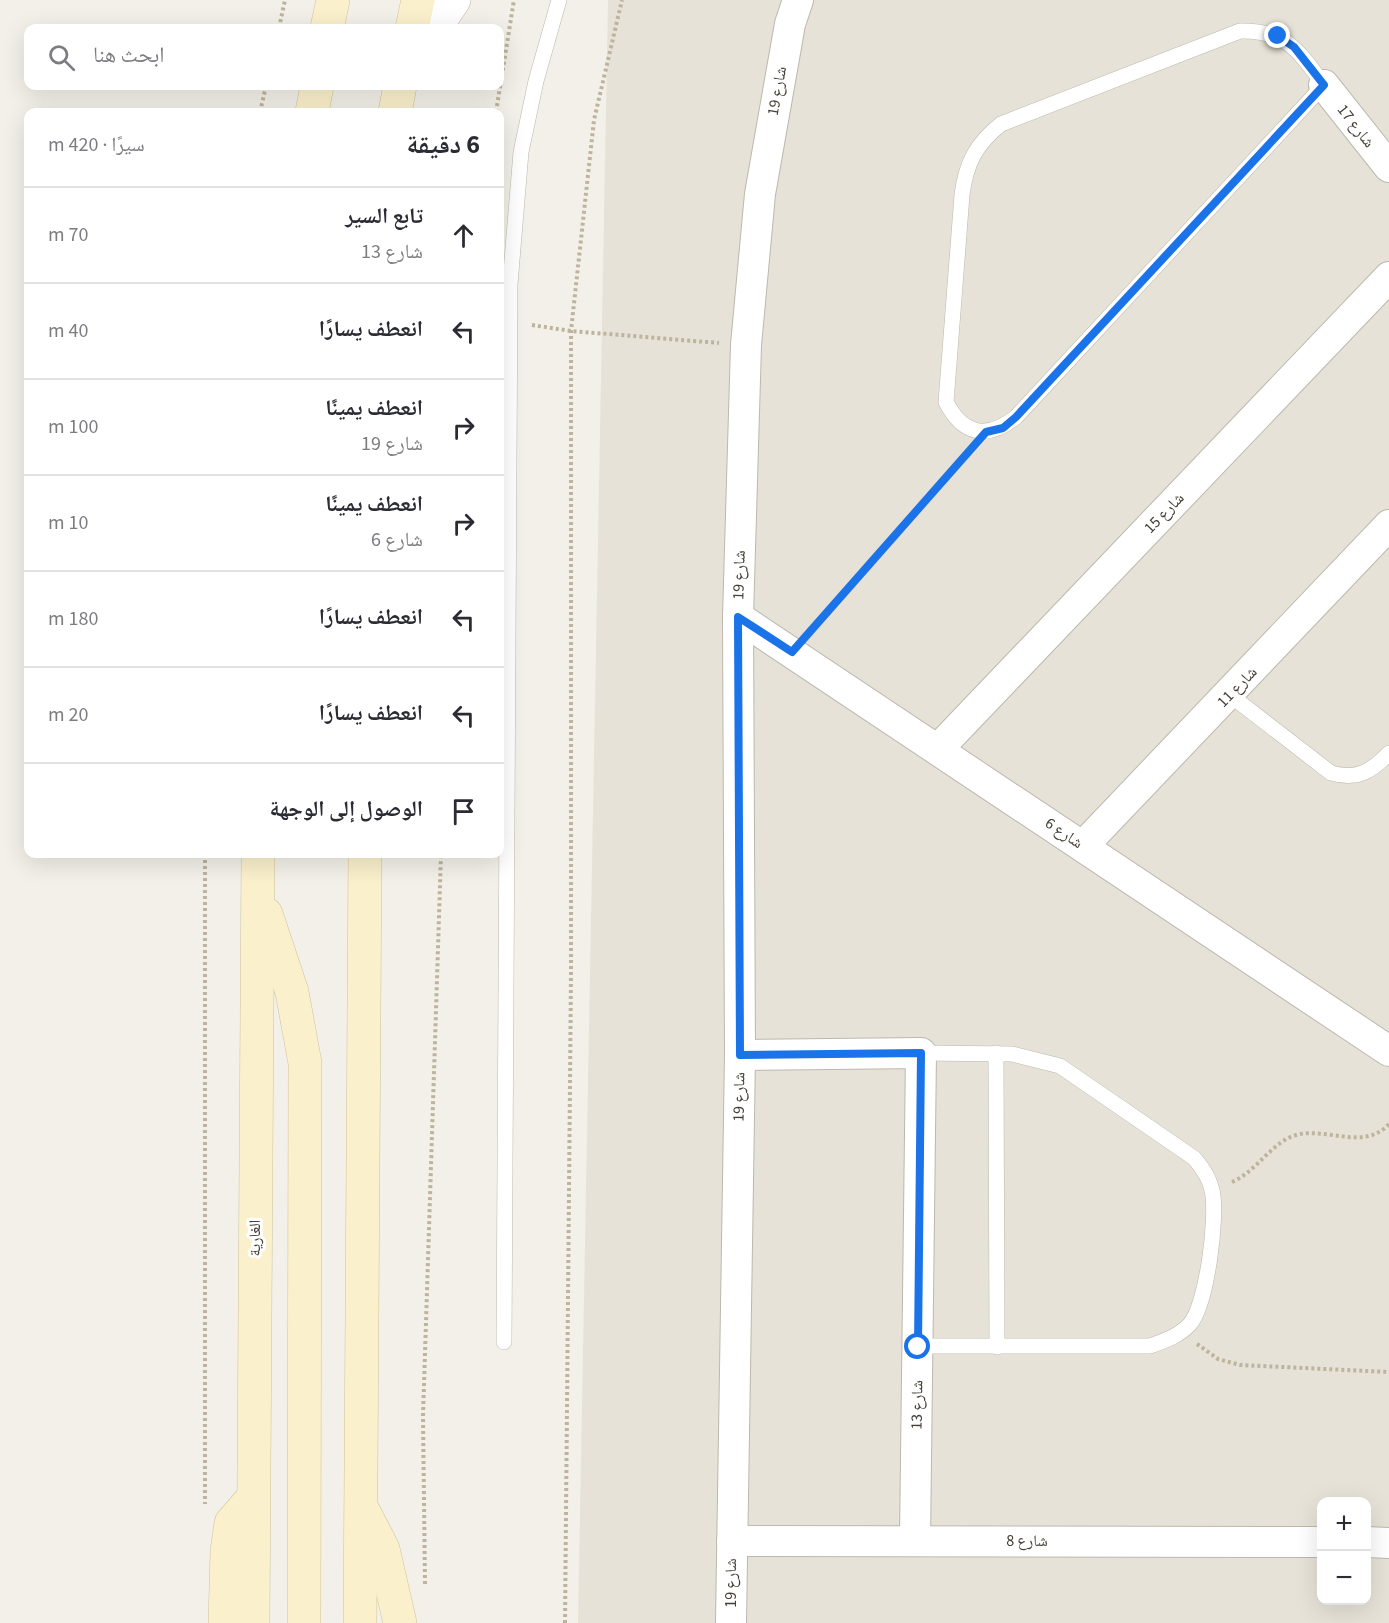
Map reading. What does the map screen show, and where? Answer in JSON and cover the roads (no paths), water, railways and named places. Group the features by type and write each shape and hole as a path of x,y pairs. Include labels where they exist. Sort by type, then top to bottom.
{"main road":[{"path":"328,24 333,0"},
{"path":"413,24 418,0"},
{"path":"313,108 315,90"},
{"path":"396,108 399,90"},
{"name":"الغارية","path":"253,1623 252,1498 258,858"},
{"path":"360,1623 364,858"},
{"path":"258,890 292,992 305,1063 304,1623"},
{"path":"225,1623 227,1551 231,1523 252,1498"},
{"path":"361,1508 383,1549 400,1623"}],"street":[{"path":"438,24 454,0"},
{"name":"شارع 19","path":"731,1623 740,1055 738,617 747,345 760,194 788,35 798,0"},
{"name":"شارع 17","path":"1324,85 1389,167"},
{"name":"شارع 15","path":"938,749 1389,277"},
{"name":"شارع 11","path":"1083,846 1389,525"},
{"name":"شارع 6","path":"738,617 1389,1051"},
{"path":"740,1055 921,1053"},
{"name":"شارع 13","path":"915,1541 921,1053"},
{"name":"شارع 8","path":"732,1541 1317,1542"},
{"path":"1371,1542 1389,1542"}],"lane":[{"path":"504,1342 510,321 513,230 521,152 536,81 559,0"},
{"path":"1259,31 1278,36 1294,47 1324,85 1016,417 1003,428 986,432 968,428 954,417 946,402 964,174 972,154 985,137 1001,124 1240,32 1259,31"},
{"path":"1230,694 1331,773 1345,777 1359,776 1371,770 1389,753"},
{"path":"918,1347 1150,1346 1164,1342 1182,1331 1194,1318 1203,1298 1213,1214 1212,1189 1202,1167 1194,1158 1075,1074 1037,1058 996,1053 921,1053"},
{"path":"996,1053 997,1347"}]}
